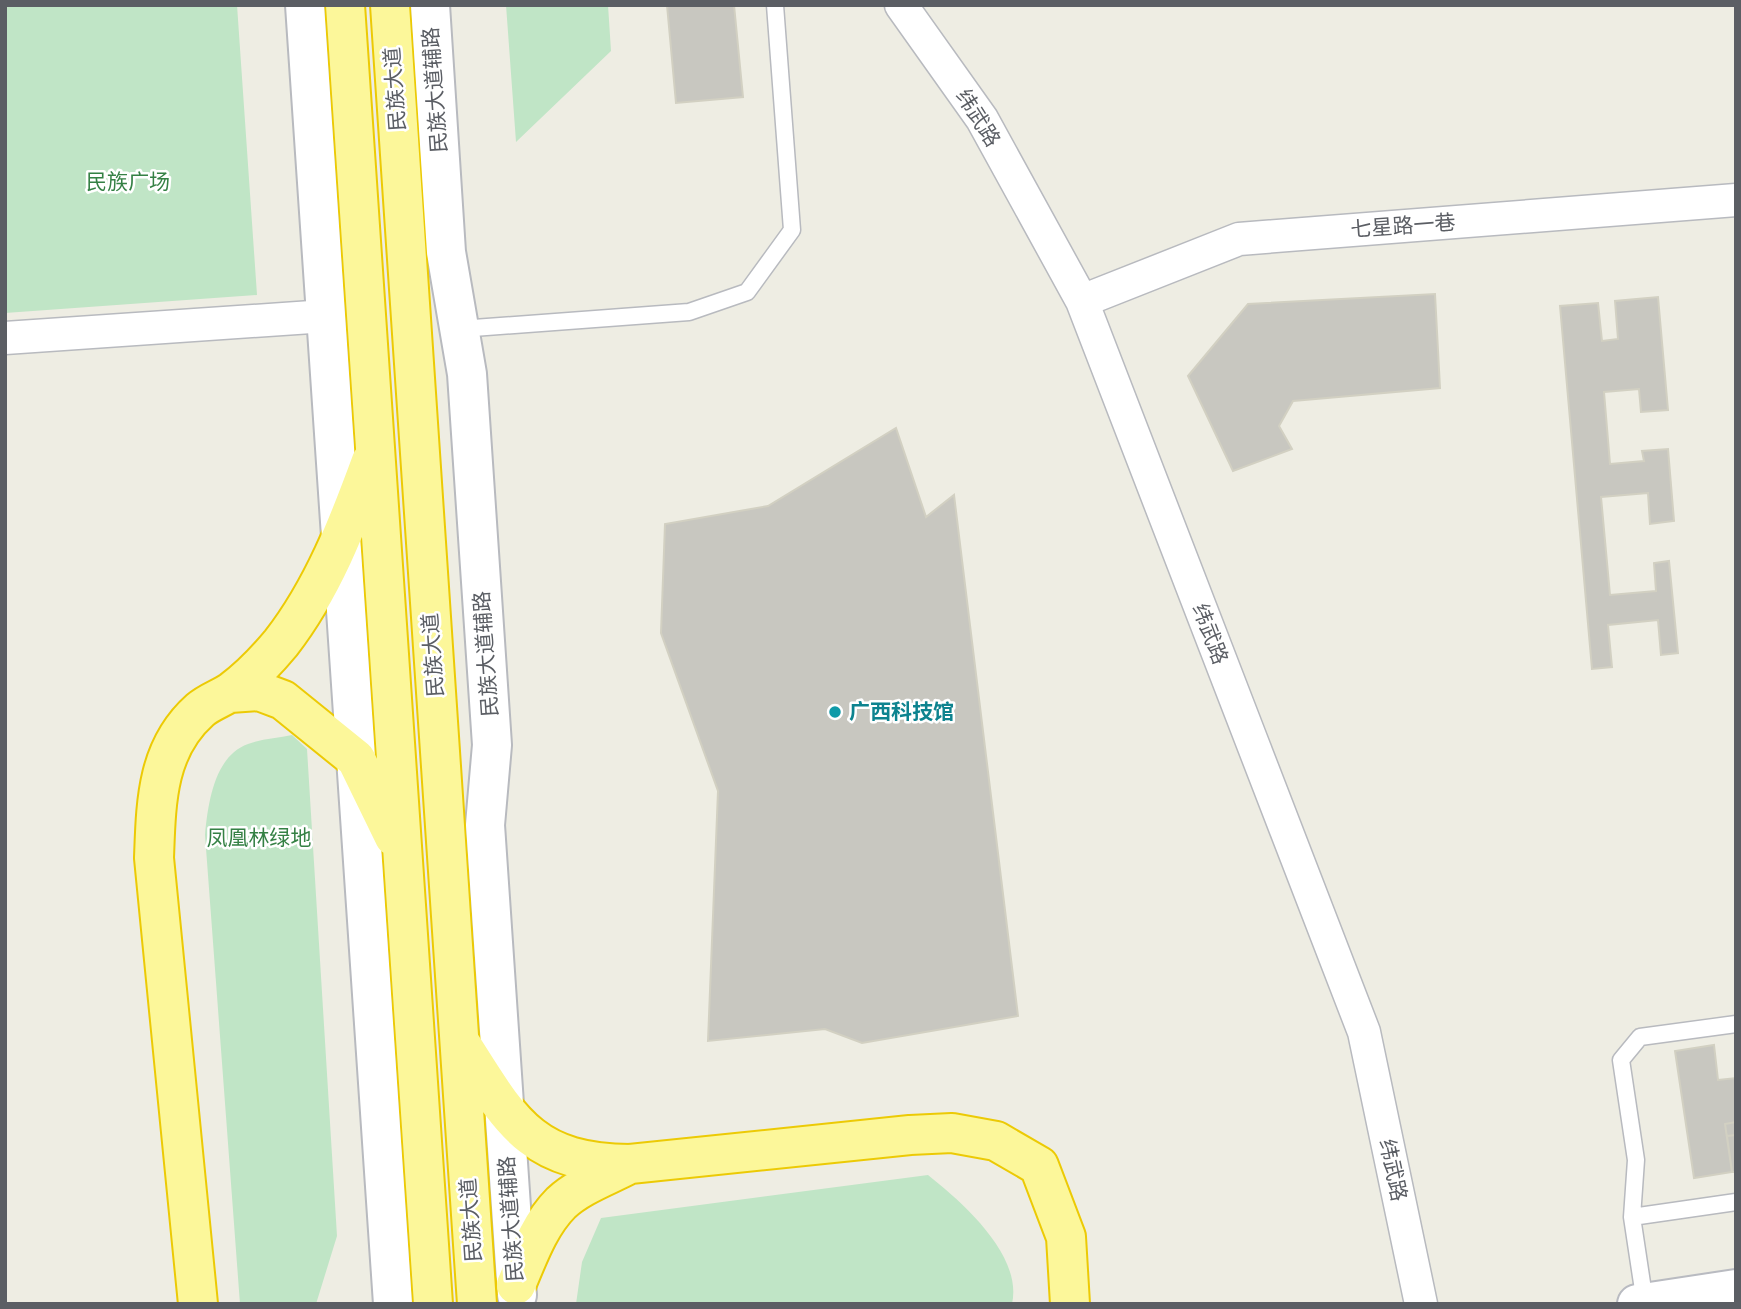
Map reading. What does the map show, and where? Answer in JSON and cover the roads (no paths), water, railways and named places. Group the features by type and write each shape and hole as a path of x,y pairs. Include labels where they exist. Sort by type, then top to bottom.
{"highway":[{"name":"民族大道","path":"345,5 433,1304"},
{"name":"民族大道","path":"390,5 477,1304"},
{"path":"198,1304 154,858 157,790 172,743 200,710 230,693 256,672 283,640 341,541 375,450"},
{"path":"230,693 259,691 282,700 356,759 402,853"},
{"path":"459,1041 504,1112 531,1138 554,1152 596,1164 630,1164 909,1135 952,1133 996,1141 1039,1166 1066,1237 1073,1299"},
{"path":"517,1294 536,1237 561,1203 581,1189 630,1164"}],"street":[{"path":"305,5 393,1304"},
{"name":"民族大道辅路","path":"429,5 446,252 467,374 492,746 485,825 517,1294"},
{"name":"纬武路","path":"901,5 982,119 1082,301 1364,1032 1420,1304"},
{"name":"七星路一巷","path":"1082,301 1239,239 1736,200"},
{"path":"5,338 326,316"},
{"path":"1641,1303 1736,1289"}],"lane":[{"path":"460,329 689,312 747,292 792,230 775,5"},
{"path":"1641,1303 1632,1217 1636,1160 1621,1059 1640,1037 1736,1024"},
{"path":"1632,1217 1736,1202"}],"place":[{"name":"广西科技馆","path":"835,712"}],"park label":[{"name":"民族广场","path":"128,182"},
{"name":"凤凰林绿地","path":"259,838"}]}
